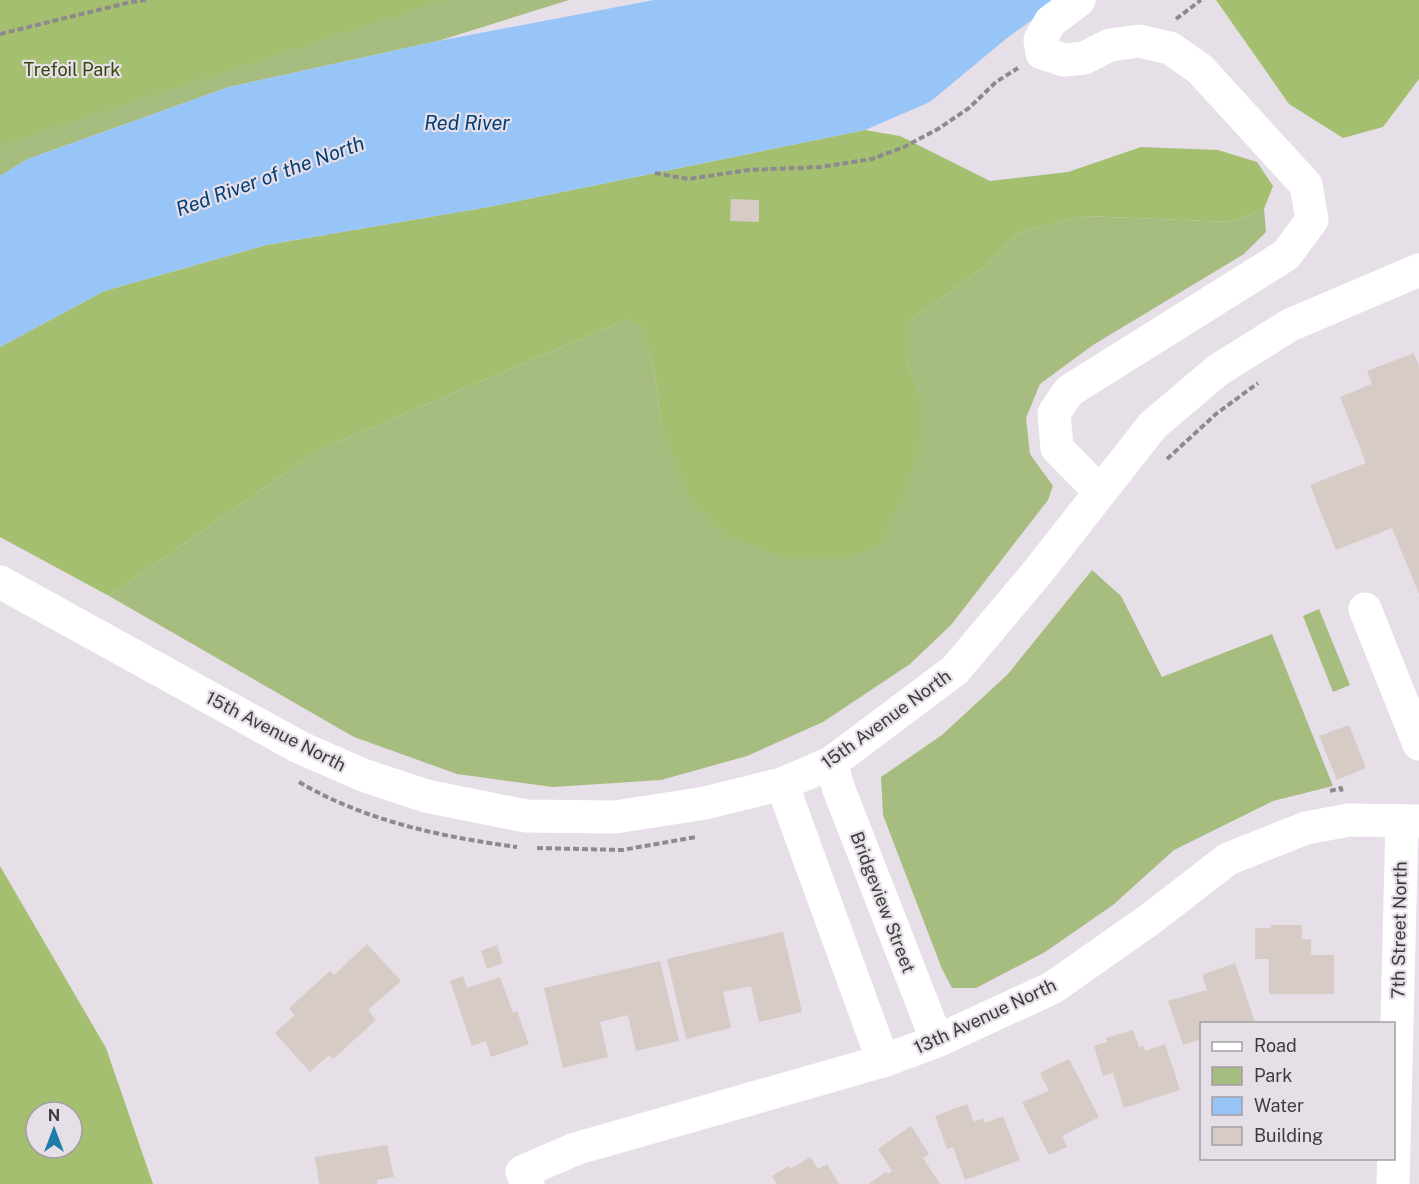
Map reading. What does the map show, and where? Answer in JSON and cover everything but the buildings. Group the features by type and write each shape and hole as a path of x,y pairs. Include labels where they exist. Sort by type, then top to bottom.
{"street":[{"path":"1079,0 1050,22 1040,40 1042,53 1064,60 1084,58 1110,45 1139,41 1170,48 1200,69 1306,185 1312,220 1286,255 1069,391 1054,413 1057,448 1100,492"},
{"name":"15th Avenue North","path":"0,582 299,747 363,775 426,796 526,816 615,817 705,803 782,784 831,763 955,670 1036,574 1153,425 1218,370 1290,324 1419,270"},
{"path":"1365,609 1419,744"},
{"name":"Bridgeview Street","path":"831,763 838,787 937,1041"},
{"path":"782,784 883,1061"},
{"name":"13th Avenue North","path":"525,1178 575,1149 883,1061 937,1041 1052,988 1149,920 1228,859 1306,828 1349,820 1410,821"},
{"name":"7th Street North","path":"1395,1141 1410,821"},
{"name":"7th Street North","path":"1393,1184 1394,1160"}],"path":[{"path":"0,34 146,0"},
{"path":"655,173 688,179 749,170 820,167 872,159 904,147 938,129 969,108 996,82 1042,53"},
{"path":"1161,466 1216,414 1264,378"},
{"path":"1319,794 1341,788"}],"green space":[{"name":"Trefoil Park","path":"0,0 569,0 438,41 229,87 28,159 0,176"},
{"name":"Trefoil Park","path":"0,0 443,0 11,142 0,148"},
{"path":"1216,0 1419,0 1419,79 1383,127 1343,138 1289,104"},
{"path":"865,130 900,136 990,181 1068,172 1141,147 1218,150 1257,162 1273,186 1264,209 1232,222 1084,216 1018,233 983,268 907,323 907,362 921,398 919,450 901,501 879,546 844,559 790,558 728,537 691,502 662,429 654,367 640,326 628,319 317,451 109,596 0,537 0,347 104,291 266,245 488,207"},
{"path":"1264,209 1266,232 1244,254 1093,345 1040,384 1026,418 1030,454 1053,486 1048,500 951,625 910,664 823,722 747,756 661,780 553,787 457,774 354,737 109,596 317,451 628,319 640,325 654,367 662,429 921,398 907,362 907,323 983,268 1018,233 1084,216 1232,222"},
{"path":"1092,570 1121,596 1162,677 1272,634 1333,786 1273,801 1174,850 1113,905 1045,952 976,988 952,988 942,969 883,815 881,777 942,735 1008,674"},
{"path":"1319,609 1350,685 1333,692 1303,616"},
{"path":"0,866 106,1048 153,1184 0,1184"}],"water":[{"name":"Red River","path":"654,0 1060,0 1007,38 930,102 865,130 488,207 266,245 104,291 0,347 0,176 28,159 229,87 438,41"}],"water label":[{"name":"Red River of the North","path":"270,176"}]}
